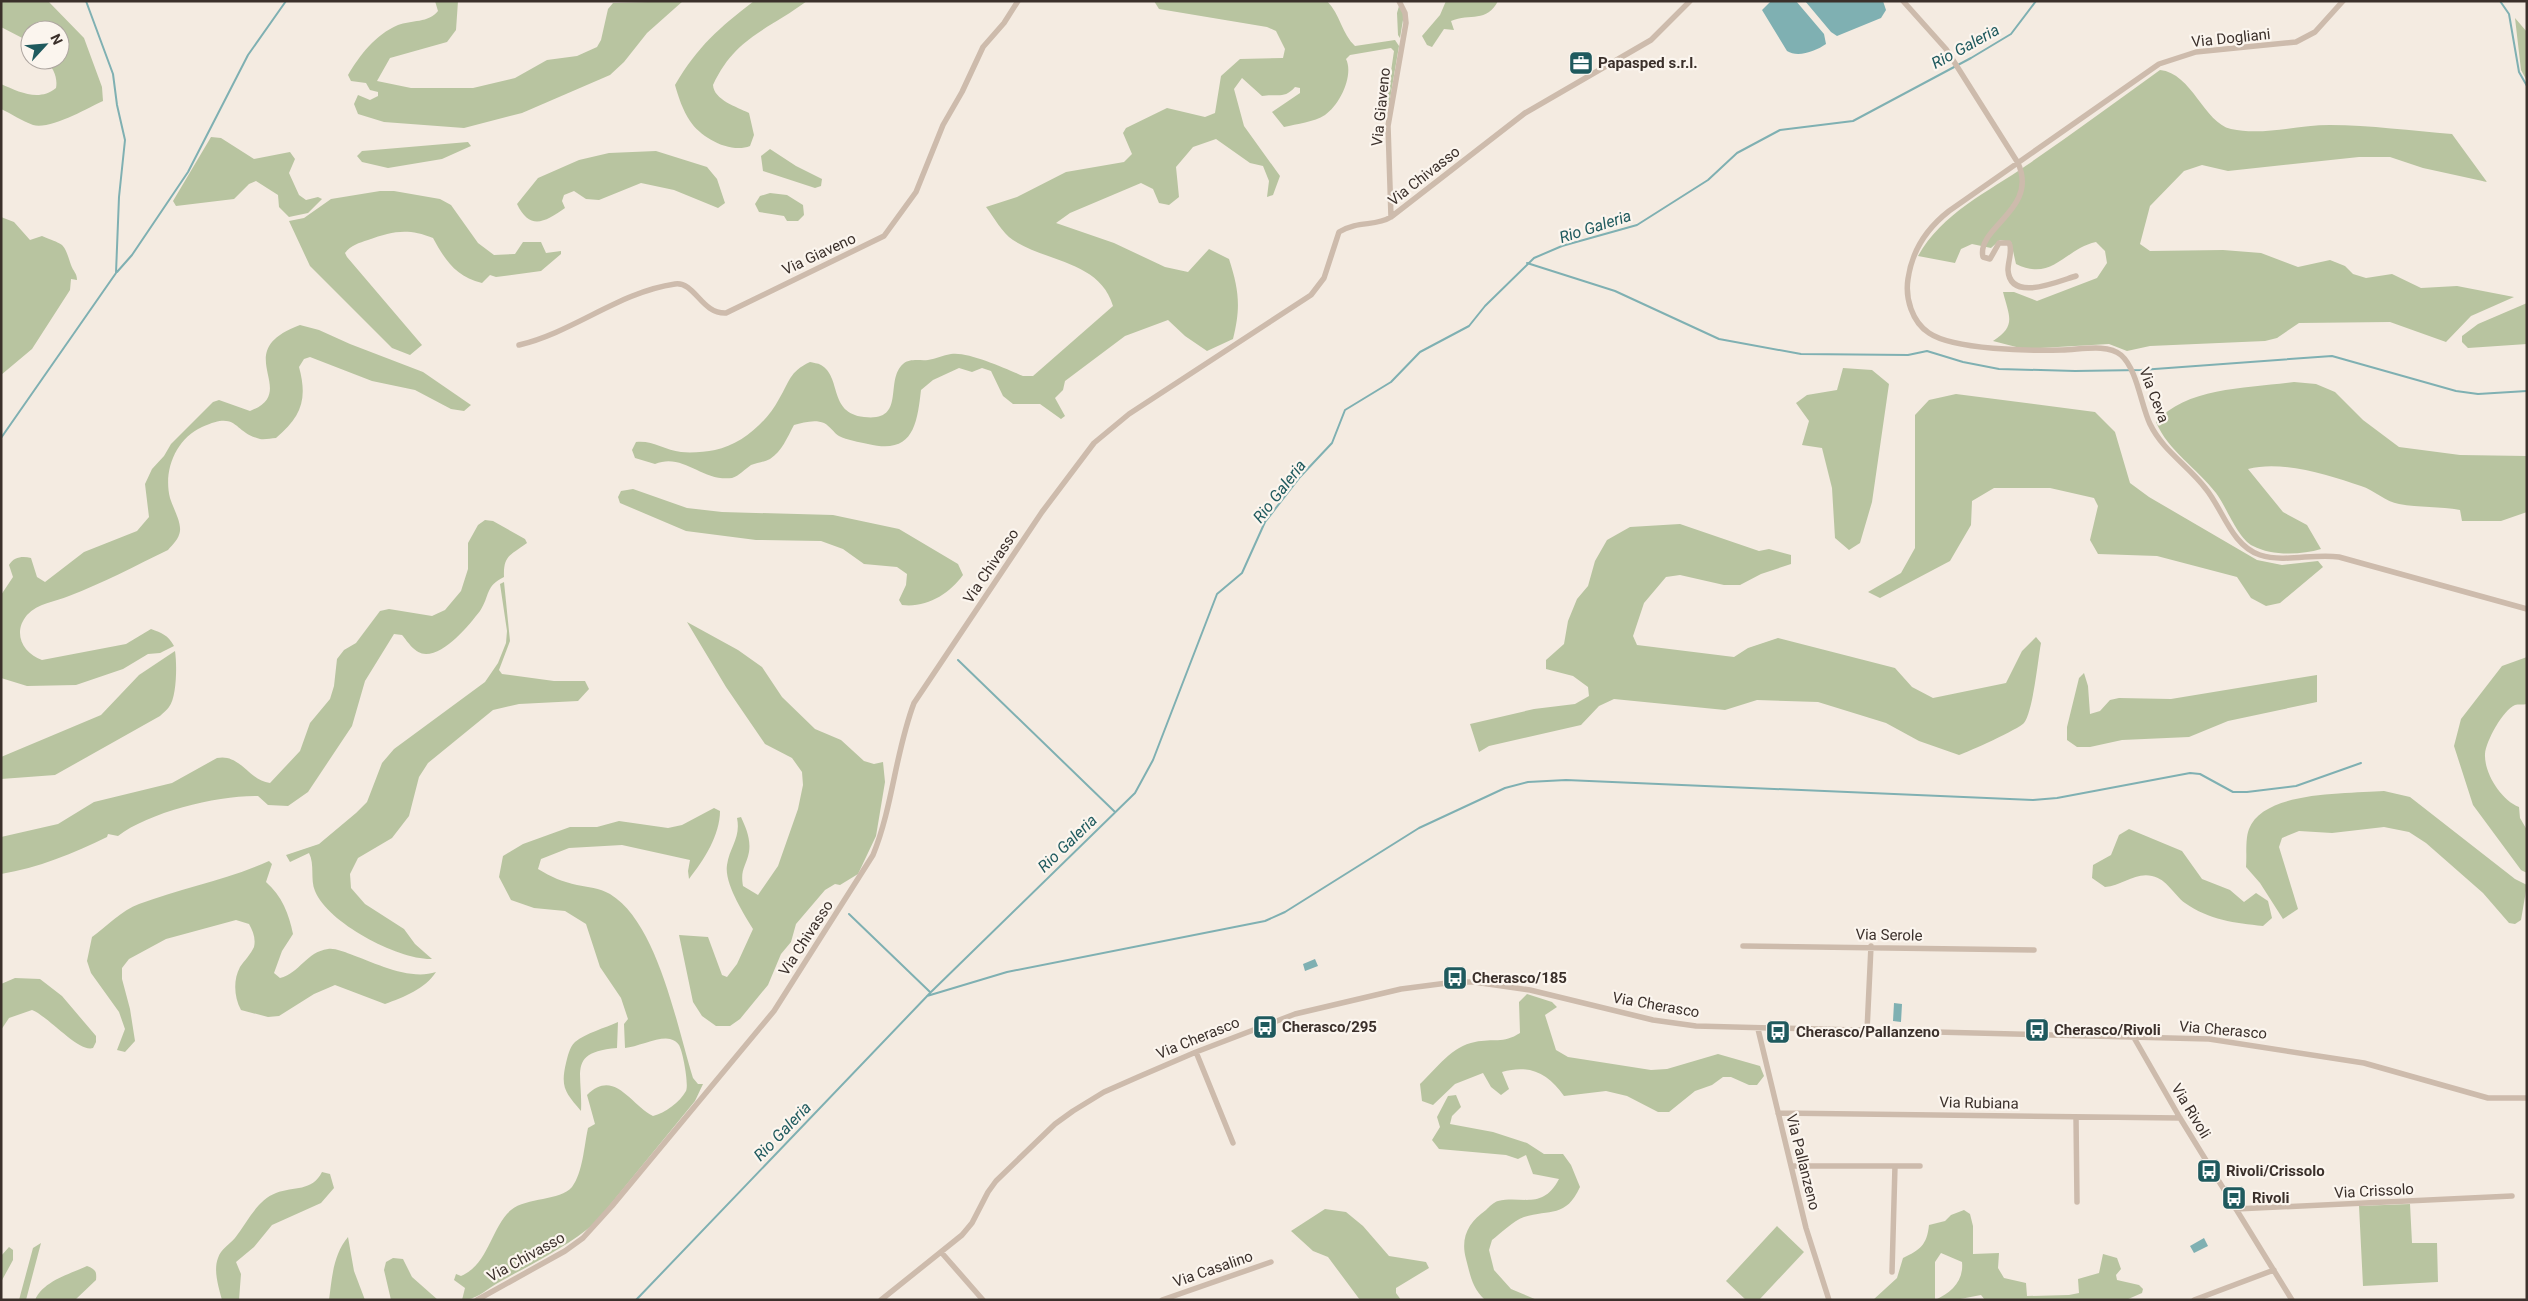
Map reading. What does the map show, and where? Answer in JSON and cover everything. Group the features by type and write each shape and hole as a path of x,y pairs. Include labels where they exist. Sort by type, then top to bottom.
{"street":[{"name":"Via Giaveno","path":"519,345 545,337 636,294 676,284 688,287 710,309 726,312 880,239 888,232 916,192 943,125 962,92 983,47 1004,23 1018,1"},
{"name":"Via Giaveno","path":"1391,217 1388,126 1406,23 1405,13 1399,1"},
{"name":"Via Chivasso","path":"477,1300 565,1251 583,1238 612,1206 774,1011 873,855 884,828 905,727 914,703 1084,454 1112,425 1311,295 1324,278 1340,232 1354,224 1382,222 1391,217 1525,113 1650,40 1690,1"},
{"path":"1903,1 1946,50 2018,163 2023,178 2023,188 2013,208 1988,238 1983,251 1983,257 1986,260 1991,258 1995,248 2001,242 2008,243 2011,247 2009,274 2014,284 2020,288 2038,287 2076,276"},
{"name":"Via Dogliani","path":"2018,163 2160,64 2196,52 2296,42 2316,32 2343,1"},
{"name":"Via Ceva","path":"2018,163 1943,215 1923,237 1912,261 1908,282 1908,295 1913,314 1920,325 1930,334 1953,342 2022,351 2104,349 2119,353 2128,364 2146,416 2157,436 2205,487 2236,537 2250,550 2272,557 2339,557 2527,609"},
{"name":"Via Serole","path":"1743,946 1871,946 2034,950"},
{"path":"1867,1031 1871,946"},
{"name":"Via Cherasco","path":"880,1300 968,1228 988,1192 996,1182 1055,1124 1104,1092 1196,1052 1305,1012 1400,989 1455,982 1494,984 1530,990 1674,1024 1758,1029 2209,1039 2273,1047 2364,1063 2488,1098 2527,1098"},
{"name":"Via Pallanzeno","path":"1758,1029 1806,1228 1829,1300"},
{"name":"Via Rivoli","path":"2133,1036 2180,1118 2292,1300"},
{"path":"1196,1052 1233,1143"},
{"name":"Via Rubiana","path":"1778,1113 2180,1118"},
{"path":"2076,1116 2077,1202"},
{"path":"1791,1166 1920,1166"},
{"path":"1892,1272 1895,1166"},
{"name":"Via Crissolo","path":"2236,1209 2512,1196"},
{"path":"941,1252 983,1300"},
{"name":"Via Casalino","path":"1162,1300 1271,1262"},
{"path":"2194,1300 2274,1270"}],"green space":[{"path":"1,1 48,1 66,20 20,20 20,37 1,27"},
{"path":"435,1 458,1 456,30 447,42 390,58 377,81 411,88 473,88 515,78 547,60 577,56 597,47 601,40 608,9 613,3 683,1 647,33 624,62 610,75 522,113 464,128 384,122 358,114 354,104 358,95 370,100 378,96 378,92 370,90 366,83 351,81 348,75 358,60 375,40 390,29 403,23 430,18 434,15 438,11"},
{"path":"754,1 807,1 742,45 731,56 713,85 717,95 722,99 749,113 754,135 750,146 734,148 717,143 695,127 685,113 675,85 692,59 710,38"},
{"path":"1154,1 1327,1 1347,36 1355,46 1395,40 1399,46 1389,105 1386,105 1394,51 1391,48 1350,55 1346,59 1348,66 1347,81 1340,97 1331,110 1316,119 1284,127 1272,112 1300,93 1300,88 1295,87 1283,95 1262,96 1242,78 1234,89 1244,126 1280,176 1273,195 1267,197 1269,181 1263,166 1250,163 1216,139 1193,147 1176,167 1179,197 1169,205 1159,203 1153,189 1141,183 1070,213 1056,223 1114,243 1165,267 1188,272 1209,249 1229,259 1238,299 1233,339 1207,351 1185,336 1168,320 1125,336 1065,381 1063,390 1055,398 1065,416 1061,419 1040,404 1013,404 1003,396 991,371 982,368 972,372 959,368 933,380 921,390 917,415 910,434 903,441 895,445 883,446 849,440 839,436 824,423 812,421 794,425 784,444 774,456 768,460 751,465 732,478 711,476 675,462 665,461 655,464 635,458 632,450 636,442 648,442 681,452 702,452 725,447 744,438 768,416 794,373 810,362 820,364 827,371 832,378 840,402 845,409 853,414 864,417 877,417 886,413 890,407 898,371 903,364 909,361 928,360 948,355 967,355 1023,376 1033,376 1113,306 1106,291 1097,280 1070,264 1013,240 1002,229 986,207 1017,197 1066,172 1124,162 1132,154 1123,133 1126,128 1167,108 1205,117 1215,113 1221,76 1240,59 1283,58 1285,49 1276,31 1267,27 1159,9"},
{"path":"1446,1 1498,1 1494,8 1483,15 1451,21 1454,30 1444,29 1432,47 1427,45 1422,36 1440,15"},
{"path":"1399,6 1404,14 1400,38 1398,35 1397,13"},
{"path":"2515,18 2527,32 2527,81 2521,70"},
{"path":"70,24 84,38 102,87 103,101 69,118 40,126 33,125 1,109 1,84 29,94 43,94 56,88 53,70 70,70"},
{"path":"2160,70 2171,73 2181,80 2213,118 2231,129 2268,131 2318,125 2345,125 2452,134 2487,182 2423,168 2390,157 2359,157 2228,171 2202,165 2184,171 2150,206 2140,244 2150,251 2223,250 2261,253 2298,267 2330,260 2345,266 2353,274 2366,278 2392,274 2421,288 2457,286 2514,297 2471,316 2446,342 2390,322 2299,323 2277,338 2265,341 2150,346 2127,351 2109,344 2024,349 1993,341 2001,336 2008,325 2009,314 2003,292 2014,292 2037,301 2097,278 2107,263 2105,251 2096,242 2075,251 2049,267 2040,269 2029,269 2016,264 2011,242 2000,240 1991,248 1972,244 1961,249 1955,263 1918,256 1940,227 1967,204 2027,165"},
{"path":"211,137 221,138 254,159 290,152 295,159 289,173 299,195 306,200 318,197 322,199 308,213 289,217 279,207 278,195 256,181 249,184 234,199 176,206 173,201"},
{"path":"468,142 471,146 442,159 388,168 362,162 357,156 362,151"},
{"path":"770,149 796,166 822,179 821,186 815,188 763,171 761,156"},
{"path":"656,151 707,167 717,179 725,203 718,208 674,190 641,183 599,200 586,199 574,191 564,195 562,201 565,208 544,220 533,221 527,218 517,204 538,178 579,160 609,153"},
{"path":"380,191 394,191 440,199 451,205 478,243 494,255 515,254 523,242 541,242 546,253 561,251 561,254 541,271 496,277 490,275 482,283 465,277 458,272 447,260 433,238 416,233 393,233 358,243 347,250 345,253 347,257 422,345 410,355 392,348 310,266 289,221 304,218 331,199"},
{"path":"770,193 787,195 803,205 804,215 798,221 787,221 784,216 759,212 755,204 760,196"},
{"path":"1,217 14,222 30,240 42,236 62,245 77,280 71,279 70,290 32,349 1,375"},
{"path":"2527,303 2527,344 2468,348 2462,342 2462,336 2478,324"},
{"path":"300,325 319,330 423,372 471,405 464,411 451,409 415,390 372,381 310,357 304,359 299,367 303,389 300,407 291,423 276,438 260,439 244,432 229,421 223,421 214,422 193,432 179,447 170,466 168,487 180,531 177,539 168,550 94,586 36,608 27,615 20,629 20,635 25,647 35,657 42,660 126,644 151,629 164,635 174,646 160,653 148,654 123,669 76,685 27,686 1,678 1,595 13,577 9,565 11,562 18,558 31,558 37,577 45,582 84,552 137,531 149,517 145,484 152,469 164,456 171,444 213,402 219,400 250,411 264,403 269,393 266,359 269,347 279,336"},
{"path":"1843,368 1872,370 1889,384 1872,502 1860,543 1849,550 1835,538 1832,488 1822,448 1802,445 1809,421 1796,403 1807,395 1837,390"},
{"path":"2294,382 2316,384 2335,392 2363,420 2399,447 2460,455 2527,456 2527,512 2501,521 2462,521 2460,510 2399,504 2389,501 2366,488 2320,473 2275,466 2261,467 2248,469 2283,512 2307,525 2321,549 2287,554 2269,552 2253,546 2237,530 2216,493 2175,451 2156,422 2169,410 2201,396 2239,388"},
{"path":"1956,394 2095,412 2115,432 2130,483 2149,497 2257,560 2282,565 2318,561 2323,567 2280,603 2266,606 2251,598 2237,577 2157,556 2098,554 2090,540 2098,506 2094,498 2050,488 1994,488 1972,501 1971,525 1950,561 1880,598 1868,592 1901,573 1915,548 1915,415 1929,400"},
{"path":"633,489 687,508 722,512 833,515 899,529 958,564 963,575 944,594 929,602 902,605 899,600 906,585 907,574 897,567 864,564 843,549 821,541 756,540 686,531 620,503 618,497 621,491"},
{"path":"485,520 493,521 525,539 527,543 509,556 505,564 504,577 494,584 480,611 449,644 434,653 426,654 418,652 402,635 394,634 365,681 352,726 308,792 288,806 268,805 258,796 242,796 185,807 147,819 118,836 108,834 107,837 56,859 29,868 1,874 1,837 58,824 94,802 172,783 217,758 232,760 256,778 270,783 300,751 310,723 330,699 334,686 337,659 344,650 356,643 380,611 389,609 432,616 445,610 461,591 468,569 468,543 478,525"},
{"path":"1680,524 1759,551 1769,549 1791,555 1791,564 1761,574 1740,585 1724,585 1680,575 1666,577 1644,603 1633,636 1637,645 1734,657 1748,648 1778,638 1895,668 1912,687 1933,698 2006,683 2022,651 2036,637 2041,643 2033,697 2024,723 2004,735 1959,755 1919,741 1886,723 1818,702 1757,700 1725,710 1614,699 1599,706 1581,725 1489,746 1479,752 1470,724 1534,709 1575,704 1589,696 1588,687 1573,676 1546,669 1546,660 1564,644 1568,621 1577,599 1588,586 1595,561 1607,540 1630,527"},
{"path":"504,582 510,641 499,670 502,674 554,681 585,681 589,689 578,701 519,704 493,710 428,763 419,777 409,816 392,838 358,858 350,874 351,888 365,904 404,929 415,944 432,959 418,958 383,946 349,927 322,903 315,891 312,862 309,853 290,862 286,855 319,844 356,813 367,802 382,763 394,749 485,682 498,663 506,643 507,631 500,584"},
{"path":"687,622 738,650 762,667 782,697 815,729 841,740 864,761 874,764 883,762 885,782 876,836 858,874 840,885 835,884 825,890 796,924 791,942 781,954 768,985 740,1019 730,1026 716,1026 702,1016 693,1002 679,935 708,937 722,975 727,977 737,964 753,929 736,898 727,872 728,858 738,831 737,818 741,817 749,838 749,852 742,880 743,886 758,895 778,866 798,809 803,785 802,772 792,758 765,744 726,687"},
{"path":"175,651 174,696 169,707 160,716 55,775 1,779 1,757 101,715 139,675"},
{"path":"2527,657 2527,704 2515,705 2500,719 2486,748 2485,761 2487,769 2500,792 2519,807 2520,818 2527,830 2527,873 2521,870 2473,805 2454,746 2461,719 2502,666"},
{"path":"2084,673 2088,686 2090,714 2100,711 2110,700 2119,698 2171,699 2317,675 2317,702 2228,721 2189,737 2122,740 2090,747 2077,747 2067,740 2067,727 2079,678"},
{"path":"2384,791 2410,797 2515,879 2527,885 2521,920 2515,924 2509,923 2483,893 2426,843 2409,832 2384,827 2332,833 2299,831 2282,838 2279,847 2298,909 2283,919 2260,883 2246,867 2248,833 2258,816 2272,807 2309,796"},
{"path":"714,808 720,811 714,838 700,864 689,879 690,860 622,845 569,848 541,859 538,869 557,879 598,889 610,894 627,908 641,928 664,978 693,1078 698,1084 703,1084 695,1101 596,1222 573,1240 476,1297 462,1300 465,1288 454,1280 456,1274 461,1276 478,1263 504,1217 518,1206 560,1195 572,1187 576,1181 581,1166 588,1128 595,1124 587,1095 605,1085 614,1087 622,1091 653,1116 676,1103 687,1088 682,1054 679,1045 675,1041 666,1038 625,1048 624,1024 628,1019 621,998 600,967 586,924 565,911 534,908 511,900 499,877 503,856 523,844 570,827 597,827 619,821 668,828 682,825"},
{"path":"2129,829 2182,851 2202,879 2230,890 2244,902 2256,893 2268,901 2272,918 2263,926 2232,922 2213,917 2185,903 2162,880 2152,876 2134,877 2105,887 2092,878 2093,865 2111,855 2119,835"},
{"path":"269,861 272,864 266,882 272,887 284,906 293,934 282,951 274,973 280,978 293,972 314,954 328,949 342,951 404,973 426,974 436,972 420,988 385,1004 335,985 314,994 279,1016 268,1017 241,1010 236,994 236,977 240,967 253,950 255,941 249,924 236,920 166,939 129,959 122,968 122,979 130,1009 135,1041 125,1052 117,1050 125,1029 119,1012 91,973 87,961 92,937 120,914 139,904 253,868"},
{"path":"15,978 40,979 62,996 96,1036 93,1048 80,1045 32,1010 9,1018 1,1030 1,984"},
{"path":"1527,994 1552,1002 1557,1007 1545,1015 1556,1050 1568,1057 1651,1070 1667,1069 1718,1054 1760,1066 1764,1076 1757,1085 1749,1085 1731,1077 1723,1077 1712,1085 1695,1091 1669,1112 1658,1112 1627,1096 1606,1091 1564,1096 1544,1076 1537,1072 1521,1069 1502,1072 1509,1089 1501,1095 1491,1087 1483,1073 1455,1084 1433,1105 1422,1101 1420,1084 1459,1048 1475,1042 1503,1040 1520,1033 1519,1002"},
{"path":"618,1022 617,1048 601,1050 591,1054 584,1060 581,1067 581,1111 568,1094 564,1084 564,1072 570,1049 579,1039"},
{"path":"1456,1095 1461,1107 1452,1116 1450,1124 1493,1132 1527,1143 1544,1154 1563,1154 1571,1165 1580,1187 1575,1197 1563,1208 1524,1217 1511,1224 1492,1240 1489,1250 1494,1270 1511,1289 1537,1300 1485,1300 1474,1286 1470,1275 1464,1251 1465,1237 1475,1220 1495,1202 1539,1198 1546,1195 1559,1179 1533,1174 1526,1155 1518,1159 1506,1155 1439,1149 1432,1140 1440,1127 1437,1117 1448,1096"},
{"path":"322,1172 330,1174 334,1188 321,1203 272,1225 254,1247 236,1262 241,1274 239,1300 222,1300 216,1268 221,1252 235,1238 258,1206 269,1196 308,1186"},
{"path":"2410,1204 2412,1243 2437,1243 2438,1282 2363,1286 2359,1206"},
{"path":"1325,1209 1346,1212 1363,1226 1389,1256 1426,1262 1429,1268 1396,1288 1396,1293 1401,1300 1360,1300 1328,1257 1313,1251 1291,1231"},
{"path":"1964,1210 1970,1214 1973,1226 1973,1254 1999,1253 1998,1268 2004,1278 2026,1283 2027,1296 2079,1293 2078,1279 2099,1273 2103,1254 2117,1258 2121,1269 2116,1275 2117,1280 2139,1285 2143,1289 2142,1293 2126,1300 1985,1300 1981,1295 1955,1300 1935,1300 1873,1300 1897,1278 1903,1258 1922,1246 1929,1225 1945,1221 1951,1215","holes":["1941,1253 1962,1262 1959,1281 1946,1294 1935,1300 1935,1262"]},
{"path":"1777,1226 1804,1252 1759,1300 1746,1300 1726,1281"},
{"path":"348,1237 354,1271 365,1300 329,1300 336,1259"},
{"path":"41,1243 26,1300 19,1300 33,1248"},
{"path":"9,1247 13,1250 13,1260 1,1282 1,1256"},
{"path":"393,1258 403,1259 412,1277 438,1300 391,1300 384,1270 386,1262"},
{"path":"87,1266 95,1271 96,1280 75,1300 35,1300 39,1293 50,1283"}],"water":[{"path":"1771,1 1796,1 1824,34 1826,44 1802,54 1787,51 1762,10"},
{"path":"1805,1 1883,1 1886,10 1881,18 1837,36 1831,32"},
{"path":"1315,959 1318,966 1305,971 1303,964"},
{"path":"1894,1003 1902,1004 1901,1022 1893,1021"},
{"path":"2204,1238 2208,1246 2194,1253 2190,1246"}],"waterway":[{"path":"1,438 116,273 119,197 125,140 117,105 113,74 86,1"},
{"path":"117,272 132,255 188,172 248,55 286,1"},
{"name":"Rio Galeria","path":"636,1300 931,992 1135,793 1153,760 1217,594 1242,573 1265,522 1300,477 1332,443 1345,410 1391,382 1420,352 1469,326 1485,306 1534,258 1562,246 1637,225 1708,180 1737,153 1780,130 1853,121 1971,58 2011,34 2036,1"},
{"path":"2500,1 2509,14 2519,72 2527,86"},
{"path":"1527,263 1615,291 1719,339 1801,354 1908,355 1927,351 1963,362 1999,369 2075,371 2141,370 2332,356 2456,391 2478,394 2527,391"},
{"path":"958,660 1114,811"},
{"path":"927,996 1007,972 1265,921 1285,912 1419,828 1505,788 1528,782 1566,780 2033,800 2057,798 2190,773 2200,774 2233,792 2247,792 2296,786 2361,763"},
{"path":"849,914 930,992"}],"place":[{"name":"Papasped s.r.l.","path":"1581,63"},
{"name":"Cherasco/185","path":"1455,978"},
{"name":"Cherasco/295","path":"1265,1027"},
{"name":"Cherasco/Rivoli","path":"2037,1030"},
{"name":"Cherasco/Pallanzeno","path":"1778,1032"},
{"name":"Rivoli/Crissolo","path":"2209,1171"},
{"name":"Rivoli","path":"2234,1198"}]}
